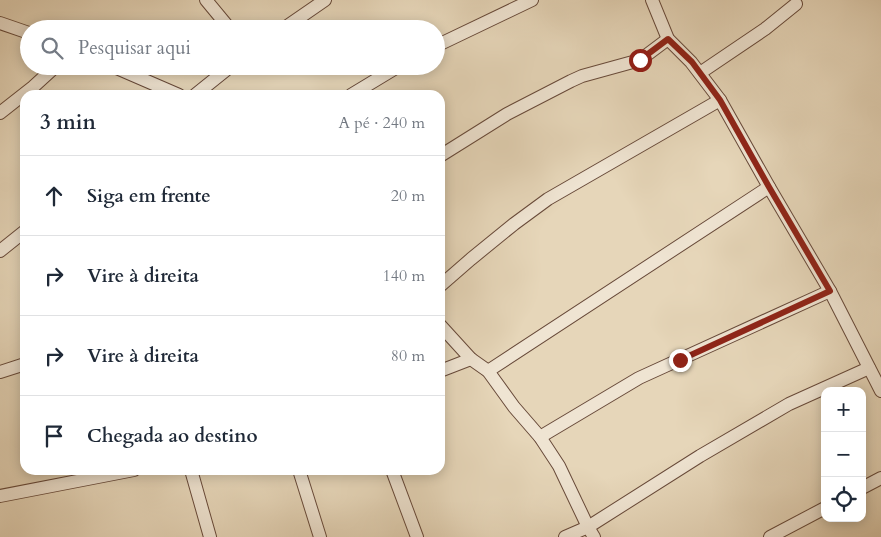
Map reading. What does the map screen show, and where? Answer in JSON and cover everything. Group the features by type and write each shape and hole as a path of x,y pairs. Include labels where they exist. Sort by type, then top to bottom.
{"street":[{"path":"206,0 223,20"},
{"path":"296,20 325,0"},
{"path":"445,42 532,0"},
{"path":"652,0 668,39 692,62 720,100 830,291 881,391"},
{"path":"700,73 765,29 796,4"},
{"path":"1,25 20,30"},
{"path":"445,153 507,114 571,81 582,76 640,60 668,39"},
{"path":"29,90 46,75"},
{"path":"133,75 167,90"},
{"path":"201,90 220,75"},
{"path":"359,90 384,75"},
{"path":"0,113 20,97"},
{"path":"445,282 514,224 548,199 720,100"},
{"path":"488,371 769,187"},
{"path":"0,250 20,235"},
{"path":"540,437 639,378 830,291"},
{"path":"445,330 471,359 488,371 514,407 540,437 560,466 591,532"},
{"path":"445,369 471,359"},
{"path":"0,372 20,366"},
{"path":"564,537 591,532 700,456 789,404 869,368"},
{"path":"0,496 108,475"},
{"path":"192,475 207,536"},
{"path":"301,475 320,537"},
{"path":"394,475 418,537"},
{"path":"866,486 881,478"},
{"path":"770,537 821,510"}],"route":[{"path":"640,60 668,39 692,62 720,100 830,291 680,360"}]}
